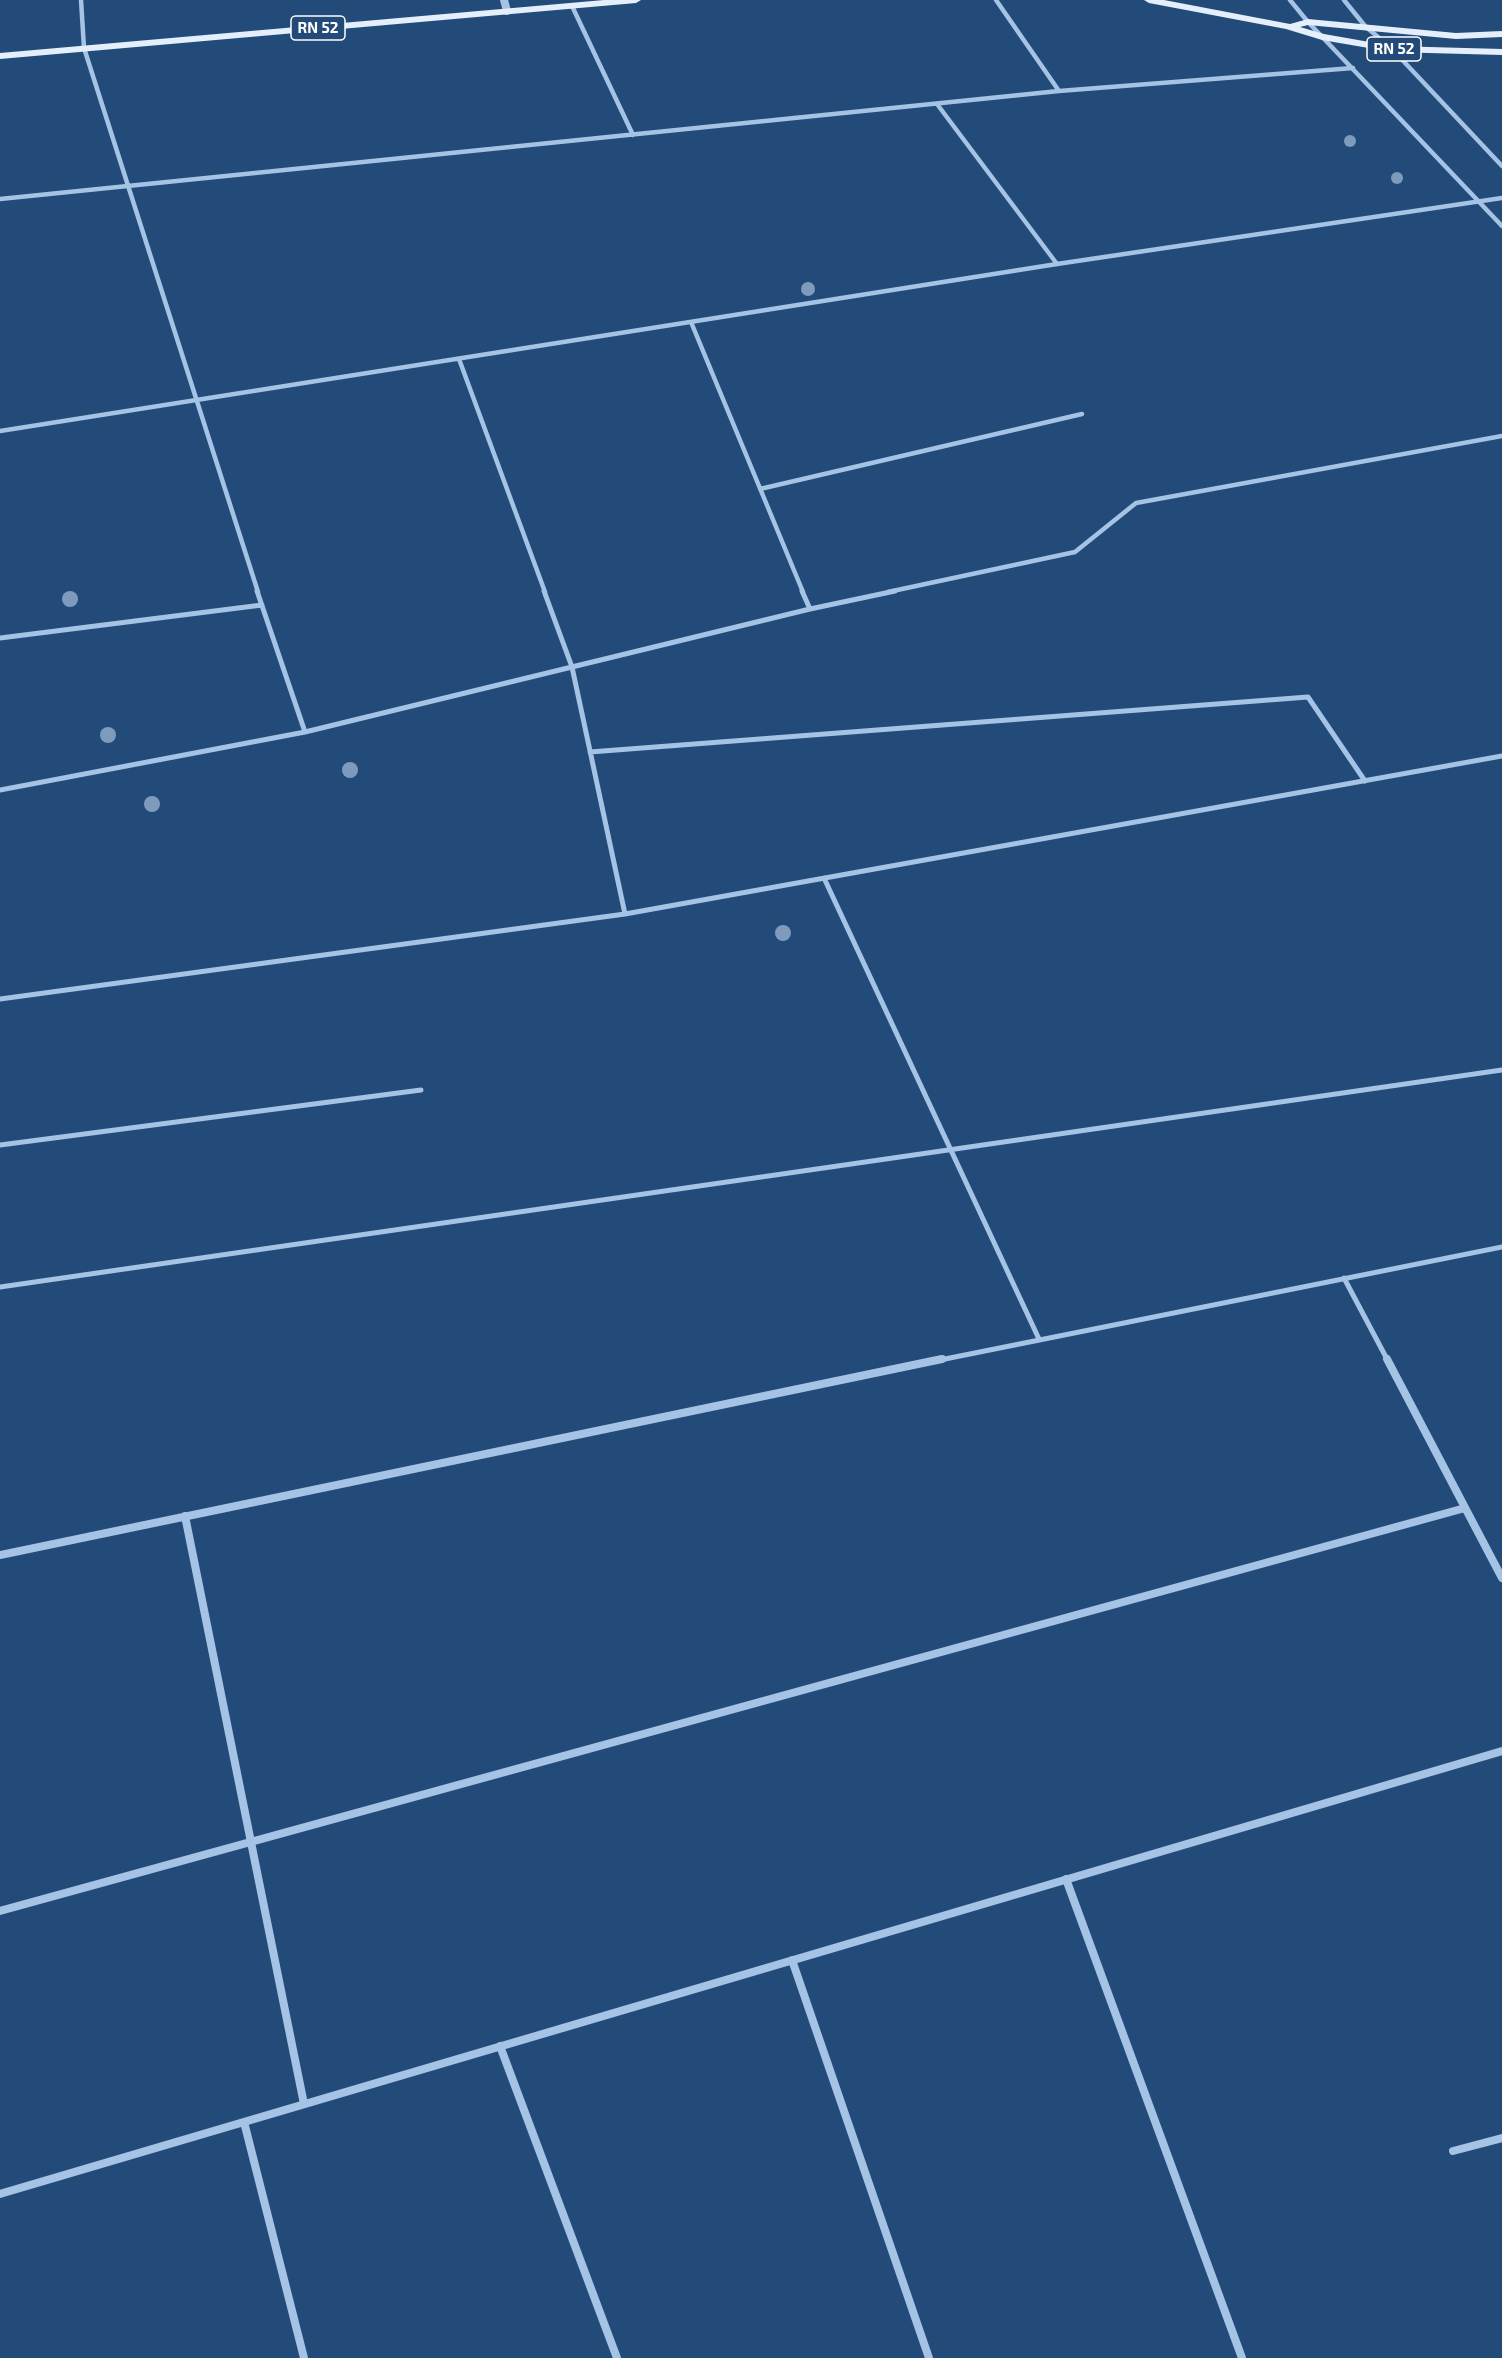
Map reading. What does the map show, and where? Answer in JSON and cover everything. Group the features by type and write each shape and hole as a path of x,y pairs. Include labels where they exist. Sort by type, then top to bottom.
{"main road":[{"name":"RN 52","path":"0,56 636,0"},
{"name":"RN 52","path":"1149,0 1288,26 1322,37 1392,49 1502,52"},
{"name":"RN 52","path":"1288,26 1308,22 1456,36 1502,34"}],"street":[{"path":"81,0 84,48 262,605 305,732"},
{"path":"504,0 507,11"},
{"path":"996,0 1059,91"},
{"path":"1290,0 1322,37 1502,226"},
{"path":"1344,0 1365,26 1392,49 1502,166"},
{"path":"572,6 633,135"},
{"path":"0,199 1059,91 1353,68"},
{"path":"937,104 1057,264"},
{"path":"0,431 1057,264 1502,198"},
{"path":"1493,216 1502,215"},
{"path":"691,322 810,609"},
{"path":"459,359 572,667 625,914"},
{"path":"760,489 1082,414"},
{"path":"0,790 305,732 810,609 1075,552 1136,503 1502,436"},
{"path":"0,638 262,605"},
{"path":"590,752 1308,697 1365,781"},
{"path":"0,999 625,914 1502,756"},
{"path":"824,878 1039,1339"},
{"path":"0,1287 1502,1070"},
{"path":"0,1145 421,1090"},
{"path":"0,1555 1039,1339 1502,1246"},
{"path":"1344,1278 1502,1578"},
{"path":"0,1911 1465,1508"},
{"path":"185,1516 304,2104"},
{"path":"0,2194 1502,1750"},
{"path":"1066,1878 1242,2358"},
{"path":"792,1960 929,2358"},
{"path":"500,2046 617,2358"},
{"path":"244,2122 304,2358"},
{"path":"1453,2151 1502,2138"}]}
